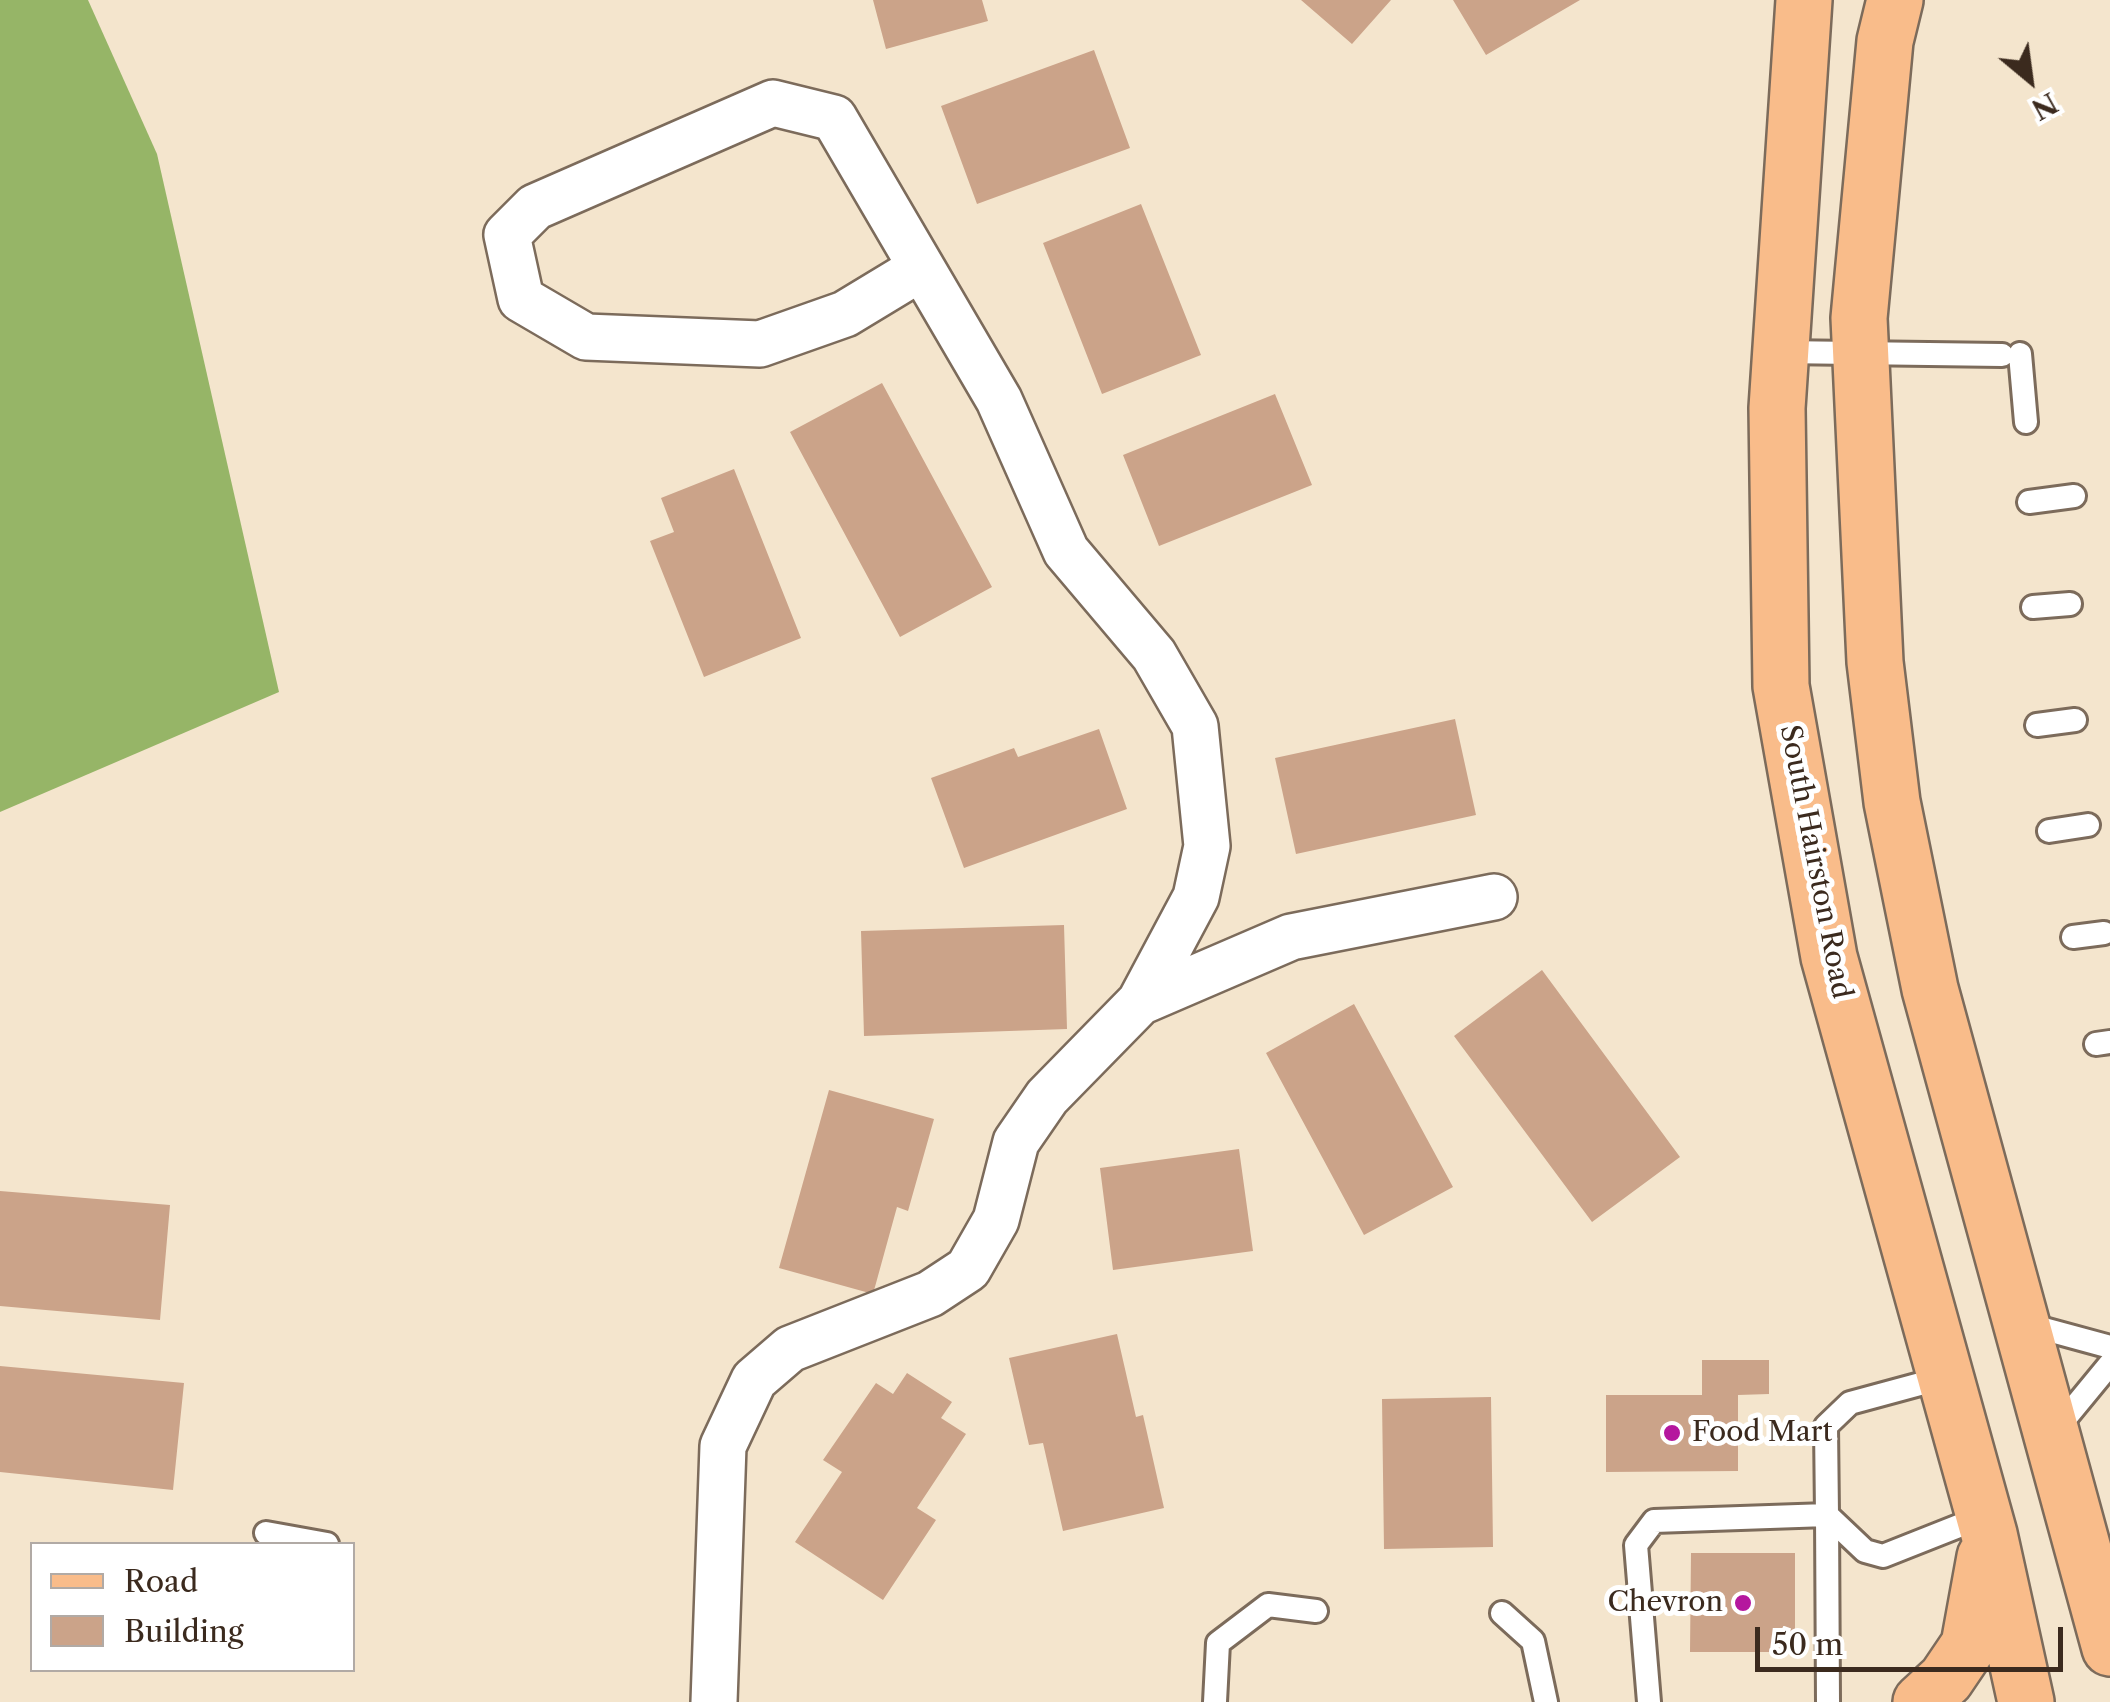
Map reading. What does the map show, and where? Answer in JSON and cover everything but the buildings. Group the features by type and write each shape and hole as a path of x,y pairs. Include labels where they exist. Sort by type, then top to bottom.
{"main road":[{"name":"South Hairston Road","path":"1804,0 1777,408 1782,686 1829,957 1987,1525 2026,1702"},
{"path":"1895,0 1885,42 1859,318 1875,662 1892,802 1930,989 2108,1637"},
{"path":"1921,1702 1946,1679 1969,1645 1987,1525"}],"street":[{"path":"714,1702 723,1446 754,1380 790,1349 930,1294 968,1270 996,1220 1016,1142 1047,1098 1140,1002 1196,897 1206,846 1194,726 1154,655 1066,551 999,400 922,268 834,118 773,103 535,207 507,236 521,299 586,337 760,344 845,314 922,268"},
{"path":"1140,1002 1292,937 1494,897"}],"lane":[{"path":"1780,352 2011,354 2026,422"},
{"path":"2029,502 2074,496"},
{"path":"2032,607 2070,604"},
{"path":"2037,726 2075,720"},
{"path":"2050,831 2088,825"},
{"path":"2073,937 2104,933"},
{"path":"2021,1322 2110,1347"},
{"path":"2052,1434 2110,1364"},
{"path":"1828,1702 1826,1426 1850,1402 1946,1377"},
{"path":"1649,1702 1636,1544 1654,1521 1827,1515 1865,1551 1883,1556 1987,1525"},
{"path":"266,1533 316,1542"},
{"path":"1215,1702 1218,1643 1268,1605 1316,1611"},
{"path":"1502,1614 1533,1641 1546,1702"}],"green space":[{"path":"0,0 88,0 157,154 279,692 0,812"}],"place":[{"name":"Food Mart","path":"1672,1433"},
{"name":"Chevron","path":"1743,1603"}]}
